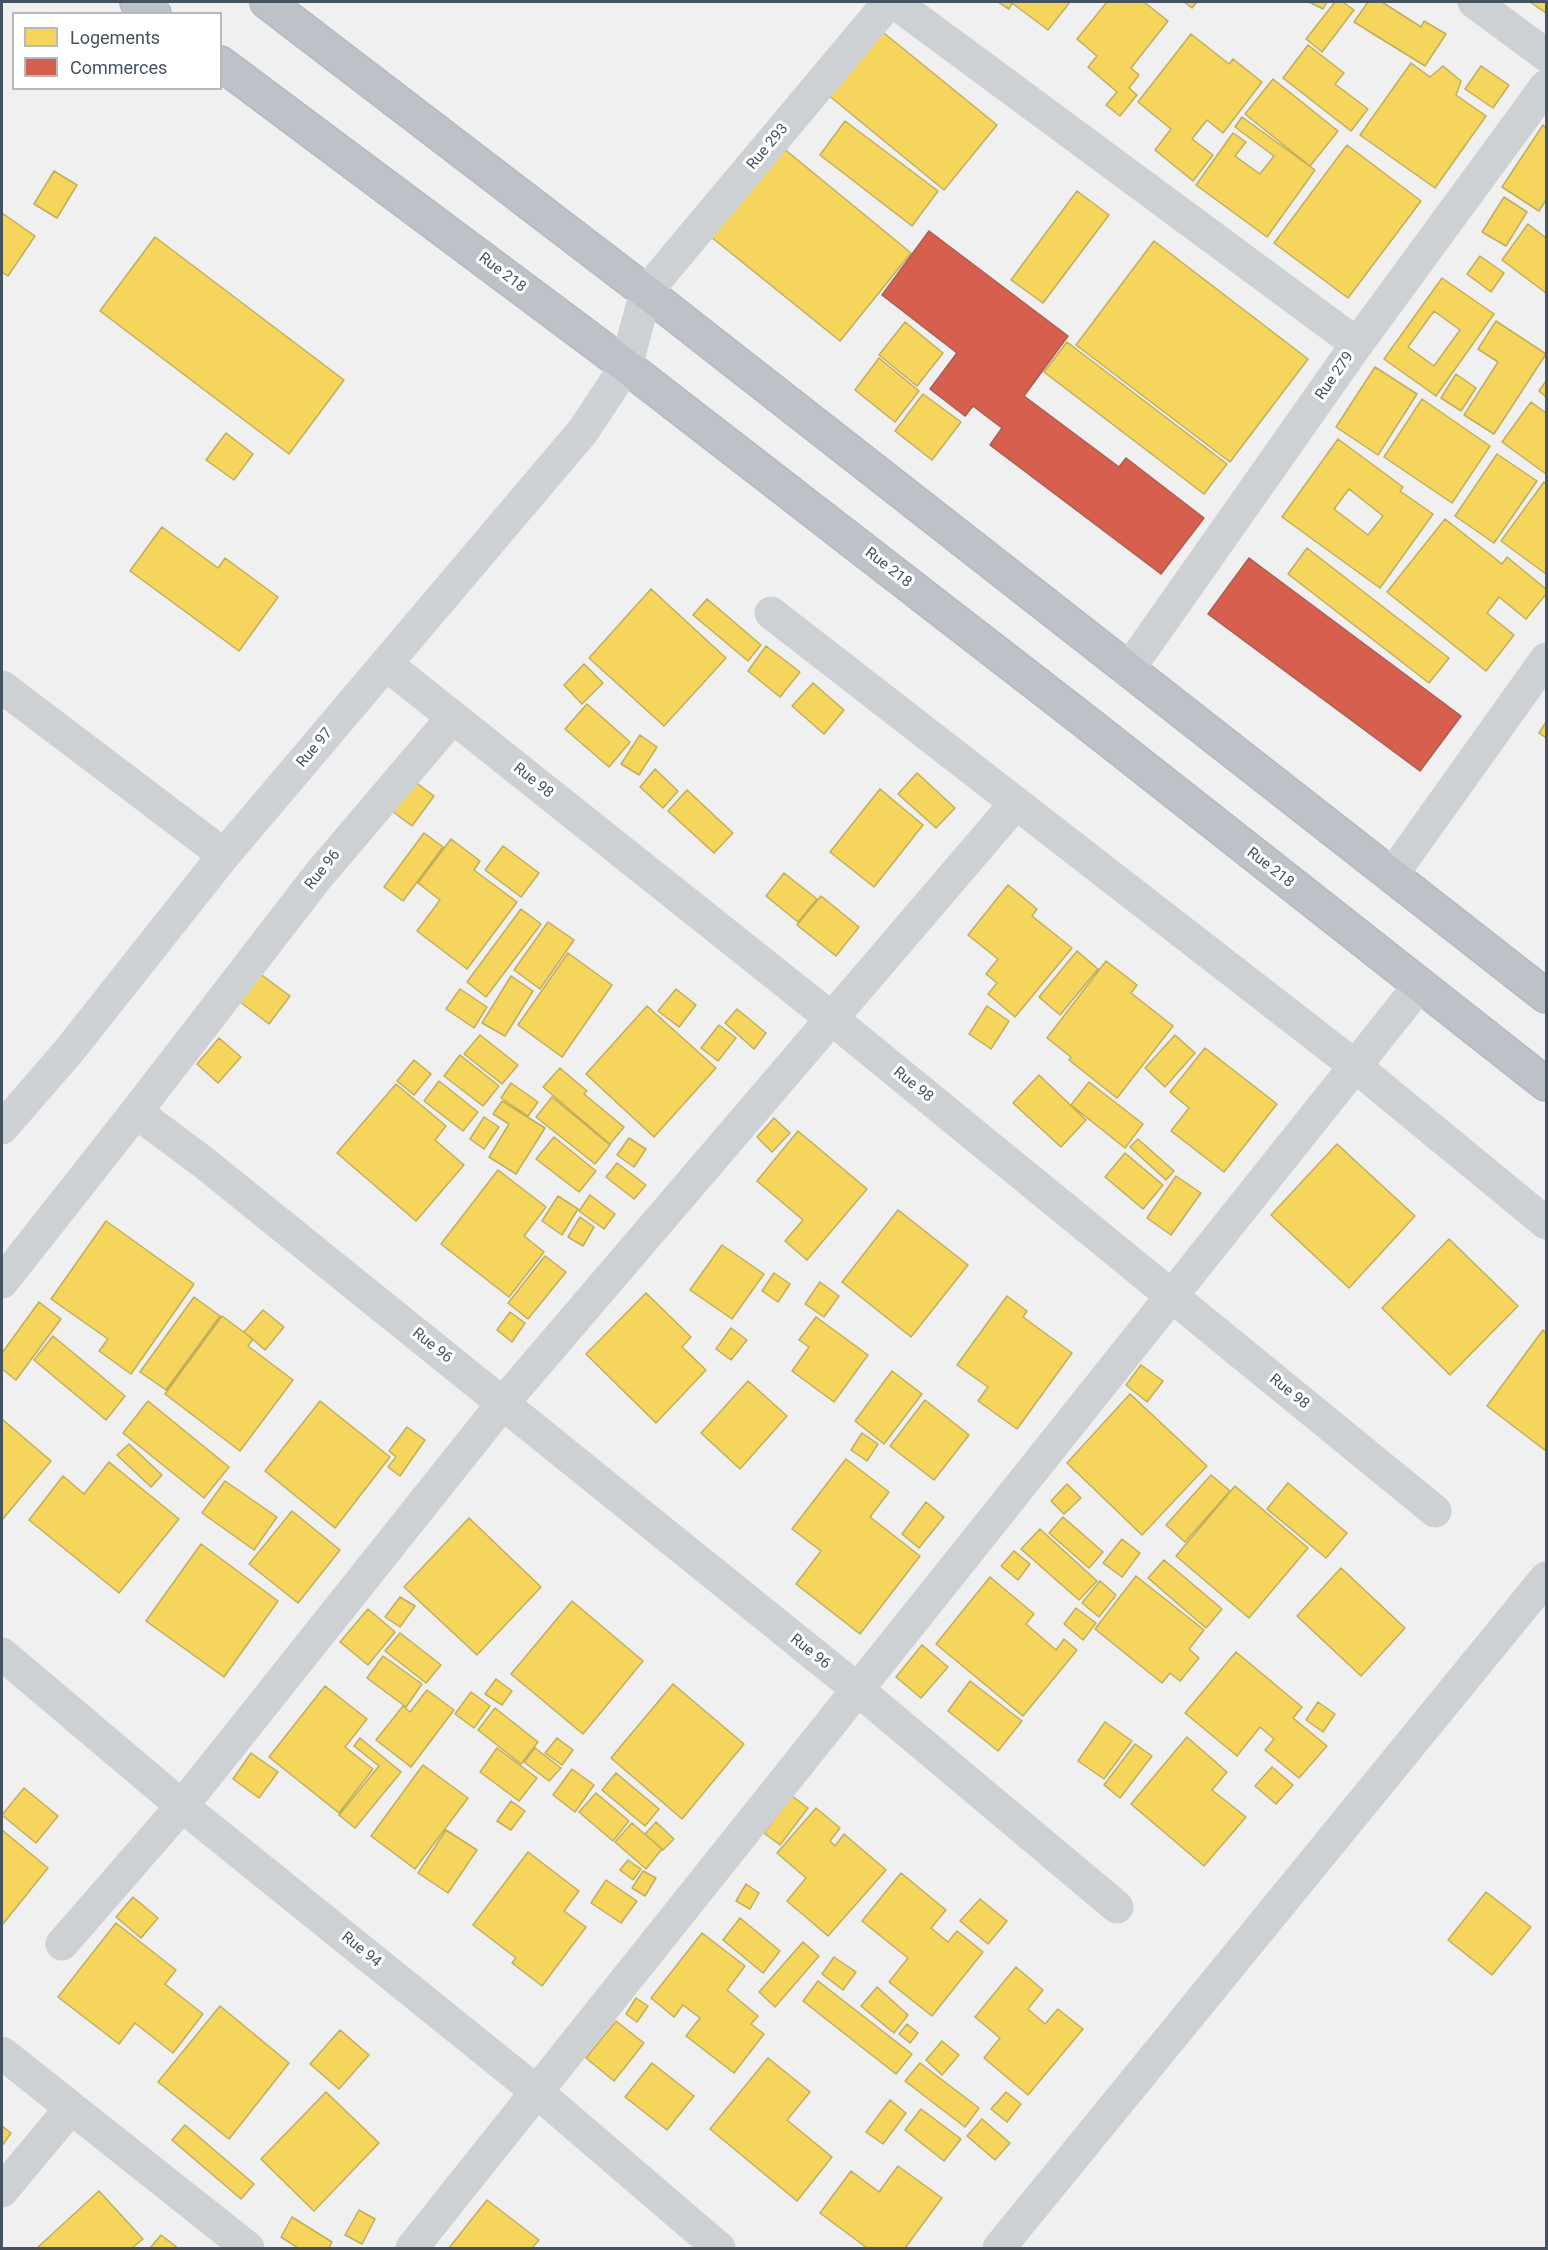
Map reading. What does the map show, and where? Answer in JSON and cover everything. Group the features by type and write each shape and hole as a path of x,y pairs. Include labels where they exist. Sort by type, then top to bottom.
{"highway":[{"path":"137,2 151,12"},
{"path":"267,2 646,292 1546,996"},
{"name":"Rue 218","path":"222,64 626,366 1077,714 1546,1084"}],"street":[{"name":"Rue 293","path":"646,292 889,2"},
{"path":"894,2 1357,344"},
{"path":"1474,2 1546,55"},
{"name":"Rue 279","path":"1128,670 1357,344 1546,86"},
{"path":"626,366 646,292"},
{"name":"Rue 97","path":"2,1128 68,1052 224,855 583,431 626,366"},
{"path":"771,613 1355,1066 1546,1223"},
{"path":"1392,875 1546,659"},
{"name":"Rue 98","path":"386,664 831,1018 1435,1511"},
{"path":"2,687 224,855"},
{"name":"Rue 96","path":"453,717 318,876 135,1112 203,1162 857,1689 1117,1907"},
{"path":"62,1944 182,1806 502,1403 1016,803"},
{"path":"412,2248 1419,986"},
{"path":"2,1282 135,1112"},
{"path":"999,2248 1546,1578"},
{"name":"Rue 94","path":"2,1654 182,1806 537,2092 718,2248"},
{"path":"2,2053 248,2248"},
{"path":"2,2191 71,2108"}],"building: Logements":[{"path":"998,2 1070,2 1048,30 1012,3 1009,9"},
{"path":"1107,2 1144,2 1168,21 1131,68 1139,75 1129,88 1137,95 1120,116 1106,105 1117,92 1088,67 1097,56 1077,39"},
{"path":"1184,2 1197,2 1192,8"},
{"path":"1309,2 1327,2 1323,9"},
{"path":"1335,2 1343,2 1354,10 1322,52 1306,39"},
{"path":"1368,2 1382,2 1421,27 1424,21 1446,34 1425,66 1354,22"},
{"path":"1530,2 1546,2 1546,13"},
{"path":"879,29 997,125 944,190 827,94"},
{"path":"1191,34 1229,64 1233,59 1262,82 1223,133 1207,120 1192,139 1213,155 1193,181 1155,150 1171,129 1138,102"},
{"path":"1308,45 1344,73 1335,84 1368,109 1351,131 1283,78"},
{"path":"1411,63 1430,77 1443,66 1461,81 1456,95 1486,116 1435,188 1360,135"},
{"path":"1481,66 1509,85 1493,108 1465,89"},
{"path":"1273,79 1338,131 1310,166 1245,114"},
{"path":"1242,117 1315,170 1267,237 1196,185 1233,133 1246,142 1235,156 1260,174 1274,156 1235,127"},
{"path":"845,121 938,191 912,226 820,155"},
{"path":"1543,125 1546,128 1546,200 1539,211 1502,187"},
{"path":"777,143 911,253 840,341 705,232"},
{"path":"1347,145 1421,201 1348,298 1274,243"},
{"path":"54,171 77,185 57,218 34,204"},
{"path":"1077,191 1109,215 1043,303 1011,280"},
{"path":"1504,197 1527,212 1506,246 1482,232"},
{"path":"2,213 35,236 8,276 2,272"},
{"path":"1528,224 1546,238 1546,293 1502,260"},
{"path":"155,237 344,380 289,454 100,311"},
{"path":"1154,241 1308,359 1230,462 1076,345"},
{"path":"1480,256 1504,273 1491,292 1467,274"},
{"path":"1442,278 1494,314 1436,396 1384,359","holes":["1434,311 1460,330 1434,366 1408,347"]},
{"path":"1496,321 1546,354 1494,434 1464,415 1498,362 1478,349"},
{"path":"905,322 943,353 917,386 879,355"},
{"path":"1067,342 1227,464 1204,494 1044,372"},
{"path":"879,358 919,391 895,422 855,390"},
{"path":"1375,367 1417,394 1378,455 1336,427"},
{"path":"1456,374 1476,388 1461,411 1441,398"},
{"path":"1546,381 1546,397 1539,391"},
{"path":"923,394 961,422 932,460 895,431"},
{"path":"1422,399 1490,446 1452,503 1384,457"},
{"path":"1531,402 1546,413 1546,474 1502,442"},
{"path":"226,433 253,454 234,480 206,460"},
{"path":"1338,439 1403,487 1400,491 1433,514 1380,588 1282,517","holes":["1349,489 1383,516 1368,535 1334,509"]},
{"path":"1497,454 1537,481 1494,543 1455,516"},
{"path":"1544,482 1546,484 1546,574 1501,541"},
{"path":"1445,519 1502,564 1507,557 1546,589 1546,594 1526,619 1499,597 1487,613 1514,635 1486,671 1387,592"},
{"path":"162,527 218,568 225,558 278,597 239,651 130,571"},
{"path":"1307,548 1449,658 1429,683 1288,574"},
{"path":"651,589 726,658 664,726 589,658"},
{"path":"707,599 761,645 748,661 693,615"},
{"path":"766,646 800,672 780,697 748,671"},
{"path":"584,664 603,683 582,704 564,685"},
{"path":"813,683 844,710 824,734 792,706"},
{"path":"587,704 630,742 609,767 565,729"},
{"path":"1546,722 1546,738 1539,733"},
{"path":"640,735 657,747 639,775 621,764"},
{"path":"655,769 678,791 663,808 640,787"},
{"path":"917,773 955,808 936,828 898,794"},
{"path":"410,778 434,796 412,826 388,808"},
{"path":"880,789 923,825 874,887 830,852"},
{"path":"687,790 733,833 714,853 668,811"},
{"path":"424,833 443,847 403,901 384,887"},
{"path":"451,839 480,861 474,870 517,902 467,969 417,931 440,900 418,883"},
{"path":"503,846 539,873 521,897 485,870"},
{"path":"784,873 817,899 798,922 766,896"},
{"path":"1008,885 1037,909 1032,916 1072,948 1015,1017 988,994 997,983 986,974 998,959 968,935"},
{"path":"821,896 859,927 836,956 797,925"},
{"path":"521,909 541,924 486,997 467,982"},
{"path":"548,922 574,940 540,989 514,970"},
{"path":"1077,951 1098,969 1060,1015 1039,997"},
{"path":"568,953 612,985 562,1057 518,1025"},
{"path":"1106,961 1137,985 1131,993 1173,1026 1117,1098 1069,1060 1071,1057 1047,1038"},
{"path":"255,970 290,996 269,1024 235,998"},
{"path":"511,976 533,991 505,1036 482,1023"},
{"path":"460,989 487,1007 474,1028 446,1009"},
{"path":"676,989 696,1005 679,1027 658,1011"},
{"path":"647,1006 716,1068 654,1137 586,1074"},
{"path":"987,1006 1009,1021 991,1049 969,1034"},
{"path":"737,1009 766,1033 754,1049 725,1023"},
{"path":"719,1025 736,1038 718,1061 701,1048"},
{"path":"480,1035 518,1065 502,1084 464,1054"},
{"path":"1175,1035 1195,1053 1165,1087 1145,1068"},
{"path":"219,1038 241,1057 218,1083 197,1064"},
{"path":"1205,1048 1277,1104 1224,1172 1171,1131 1189,1108 1170,1092"},
{"path":"460,1055 499,1086 483,1106 444,1076"},
{"path":"414,1060 431,1074 414,1095 397,1081"},
{"path":"560,1068 587,1091 584,1094 624,1127 610,1144 543,1087"},
{"path":"1039,1075 1086,1120 1061,1147 1013,1103"},
{"path":"439,1081 478,1112 463,1131 424,1101"},
{"path":"1089,1082 1143,1124 1125,1148 1071,1105"},
{"path":"511,1083 538,1102 528,1116 501,1098"},
{"path":"396,1084 446,1126 435,1140 464,1165 416,1221 337,1153"},
{"path":"552,1097 610,1145 595,1164 536,1117"},
{"path":"502,1101 545,1128 516,1174 489,1157 509,1124 493,1114"},
{"path":"484,1117 499,1127 484,1149 470,1139"},
{"path":"774,1118 790,1133 772,1152 757,1137"},
{"path":"798,1131 867,1189 807,1260 785,1241 803,1220 757,1181"},
{"path":"554,1137 596,1171 579,1192 536,1159"},
{"path":"629,1138 646,1149 634,1167 617,1155"},
{"path":"1138,1139 1174,1171 1166,1180 1130,1147"},
{"path":"1337,1144 1415,1216 1349,1288 1271,1215"},
{"path":"1125,1153 1163,1185 1143,1209 1105,1177"},
{"path":"617,1163 646,1185 634,1199 606,1177"},
{"path":"498,1170 546,1207 524,1236 544,1252 509,1297 441,1244"},
{"path":"1176,1176 1201,1193 1171,1235 1147,1218"},
{"path":"590,1195 615,1214 604,1229 579,1211"},
{"path":"558,1196 578,1209 562,1235 542,1221"},
{"path":"898,1210 968,1265 911,1337 842,1282"},
{"path":"580,1217 594,1227 583,1246 568,1237"},
{"path":"106,1221 194,1284 131,1374 99,1351 108,1339 51,1299"},
{"path":"1449,1239 1518,1306 1450,1375 1382,1308"},
{"path":"722,1245 764,1274 732,1319 690,1290"},
{"path":"545,1256 566,1272 528,1319 508,1303"},
{"path":"774,1273 790,1284 778,1302 762,1291"},
{"path":"820,1282 839,1296 824,1317 805,1304"},
{"path":"646,1293 691,1337 682,1347 706,1370 656,1423 586,1354"},
{"path":"1007,1296 1027,1311 1023,1317 1072,1353 1017,1429 978,1401 988,1387 957,1365"},
{"path":"194,1297 220,1316 166,1390 140,1372"},
{"path":"39,1302 61,1319 16,1380 2,1369 2,1353"},
{"path":"263,1310 284,1327 265,1350 244,1332"},
{"path":"510,1312 525,1323 512,1342 497,1330"},
{"path":"222,1316 253,1339 248,1346 293,1380 240,1451 165,1394"},
{"path":"816,1317 868,1355 834,1402 792,1371 809,1347 799,1340"},
{"path":"731,1328 747,1340 731,1360 716,1349"},
{"path":"1543,1330 1546,1333 1546,1451 1487,1406"},
{"path":"53,1336 125,1396 106,1420 34,1360"},
{"path":"1141,1365 1163,1381 1147,1402 1126,1385"},
{"path":"892,1371 922,1394 884,1444 855,1421"},
{"path":"748,1381 787,1416 740,1469 701,1433"},
{"path":"1130,1394 1207,1466 1142,1535 1067,1463"},
{"path":"925,1400 969,1435 934,1480 890,1446"},
{"path":"148,1401 229,1467 204,1498 123,1433"},
{"path":"320,1401 390,1457 335,1528 265,1471"},
{"path":"2,1419 51,1461 2,1520"},
{"path":"407,1427 425,1440 400,1476 388,1467 396,1457 389,1451"},
{"path":"862,1433 878,1444 867,1461 851,1450"},
{"path":"129,1444 162,1475 151,1487 117,1455"},
{"path":"846,1459 889,1492 870,1517 920,1556 860,1634 796,1584 821,1551 792,1529"},
{"path":"109,1462 179,1519 119,1593 29,1520 63,1476 84,1494"},
{"path":"1211,1475 1230,1491 1185,1542 1166,1525"},
{"path":"225,1481 277,1517 254,1550 202,1513"},
{"path":"1288,1483 1347,1533 1326,1558 1267,1509"},
{"path":"1067,1484 1081,1498 1064,1514 1051,1501"},
{"path":"1235,1486 1308,1548 1249,1618 1176,1556"},
{"path":"926,1502 944,1517 919,1548 902,1534"},
{"path":"292,1511 340,1550 298,1603 249,1564"},
{"path":"1063,1517 1103,1552 1089,1568 1049,1533"},
{"path":"469,1518 541,1587 477,1655 404,1587"},
{"path":"1040,1529 1097,1581 1079,1600 1021,1549"},
{"path":"1122,1539 1140,1553 1122,1577 1103,1563"},
{"path":"201,1544 278,1601 224,1677 146,1621"},
{"path":"1014,1551 1030,1564 1018,1580 1001,1566"},
{"path":"1164,1560 1222,1609 1206,1628 1148,1578"},
{"path":"1341,1568 1405,1628 1361,1676 1297,1616"},
{"path":"1136,1576 1204,1630 1189,1649 1199,1658 1180,1681 1170,1673 1162,1683 1095,1629"},
{"path":"990,1577 1034,1614 1026,1624 1056,1650 1064,1639 1077,1650 1023,1716 936,1644"},
{"path":"1100,1581 1116,1595 1099,1617 1082,1603"},
{"path":"400,1597 415,1606 400,1627 385,1617"},
{"path":"572,1601 643,1661 583,1734 511,1674"},
{"path":"1076,1608 1096,1623 1083,1640 1064,1624"},
{"path":"368,1609 395,1632 368,1665 340,1642"},
{"path":"400,1633 441,1665 426,1683 385,1651"},
{"path":"922,1645 948,1667 921,1698 896,1677"},
{"path":"1236,1652 1302,1707 1293,1718 1327,1746 1299,1778 1265,1750 1274,1739 1260,1727 1237,1756 1185,1713"},
{"path":"383,1656 422,1684 406,1707 367,1678"},
{"path":"496,1679 512,1691 502,1705 485,1694"},
{"path":"970,1681 1022,1721 998,1751 948,1711"},
{"path":"673,1684 744,1744 682,1819 611,1758"},
{"path":"325,1686 367,1719 345,1747 373,1769 339,1813 269,1757"},
{"path":"427,1690 454,1710 411,1767 376,1740 403,1706 410,1712"},
{"path":"471,1692 490,1706 474,1728 455,1714"},
{"path":"1318,1702 1335,1714 1323,1732 1306,1720"},
{"path":"495,1708 538,1742 521,1764 478,1730"},
{"path":"1105,1722 1132,1741 1104,1779 1078,1761"},
{"path":"1187,1737 1227,1772 1212,1790 1246,1817 1204,1866 1131,1804"},
{"path":"360,1738 401,1772 355,1828 339,1815 379,1766 354,1746"},
{"path":"557,1738 573,1750 562,1765 545,1753"},
{"path":"1135,1744 1152,1756 1120,1798 1104,1785"},
{"path":"497,1748 537,1778 519,1801 480,1772"},
{"path":"535,1748 561,1768 549,1781 524,1762"},
{"path":"251,1753 278,1772 259,1798 233,1779"},
{"path":"423,1765 468,1798 415,1869 371,1836"},
{"path":"1272,1767 1293,1785 1276,1804 1255,1786"},
{"path":"572,1769 594,1785 575,1812 553,1795"},
{"path":"616,1773 659,1809 645,1826 602,1790"},
{"path":"24,1788 58,1816 36,1843 2,1815"},
{"path":"596,1793 629,1821 613,1841 579,1812"},
{"path":"792,1796 808,1808 780,1845 764,1833"},
{"path":"511,1801 525,1811 511,1830 497,1821"},
{"path":"816,1808 840,1828 830,1841 835,1846 844,1834 886,1870 828,1936 787,1901 806,1878 777,1853"},
{"path":"656,1822 674,1839 663,1850 645,1834"},
{"path":"632,1823 662,1849 646,1869 615,1842"},
{"path":"2,1830 48,1868 2,1925"},
{"path":"446,1830 477,1850 448,1893 418,1873"},
{"path":"528,1852 579,1891 564,1911 586,1927 542,1986 512,1963 516,1958 473,1925"},
{"path":"628,1860 641,1869 633,1880 620,1870"},
{"path":"643,1871 656,1878 645,1896 632,1888"},
{"path":"901,1873 946,1910 931,1928 948,1942 957,1931 983,1952 932,2016 889,1982 908,1958 862,1921"},
{"path":"606,1880 637,1901 621,1923 591,1903"},
{"path":"746,1884 759,1893 750,1909 736,1901"},
{"path":"1486,1892 1531,1927 1492,1975 1448,1940"},
{"path":"133,1897 158,1918 141,1938 116,1917"},
{"path":"980,1899 1007,1921 988,1944 960,1921"},
{"path":"740,1918 780,1951 763,1973 723,1940"},
{"path":"116,1923 176,1970 165,1984 203,2014 173,2053 135,2023 119,2044 58,1997"},
{"path":"702,1933 745,1966 727,1990 758,2016 751,2024 764,2034 734,2073 686,2036 700,2018 683,2005 674,2017 651,1998"},
{"path":"803,1942 819,1956 775,2007 759,1992"},
{"path":"834,1957 856,1972 843,1990 822,1974"},
{"path":"1016,1967 1043,1990 1028,2009 1045,2024 1058,2009 1083,2029 1028,2095 984,2058 1000,2038 975,2017"},
{"path":"818,1981 912,2054 896,2074 803,2001"},
{"path":"877,1987 908,2015 894,2033 861,2006"},
{"path":"636,1998 648,2006 637,2022 626,2014"},
{"path":"220,2006 289,2063 229,2139 158,2082"},
{"path":"616,2021 644,2043 614,2081 586,2058"},
{"path":"907,2024 918,2033 910,2043 899,2034"},
{"path":"340,2030 369,2055 339,2089 310,2064"},
{"path":"942,2041 959,2055 942,2075 926,2060"},
{"path":"768,2058 810,2092 787,2120 832,2157 797,2201 710,2129"},
{"path":"652,2063 694,2096 667,2130 625,2097"},
{"path":"920,2063 979,2108 965,2127 905,2081"},
{"path":"326,2092 379,2143 314,2211 261,2159"},
{"path":"1006,2092 1021,2104 1007,2122 991,2109"},
{"path":"890,2100 906,2113 883,2144 866,2132"},
{"path":"921,2109 961,2139 944,2161 905,2130"},
{"path":"982,2119 1010,2143 995,2160 967,2136"},
{"path":"185,2125 254,2184 241,2199 172,2140"},
{"path":"2,2126 11,2133 2,2146"},
{"path":"898,2166 942,2198 905,2248 867,2248 820,2213 851,2171 879,2192"},
{"path":"99,2191 143,2239 132,2248 37,2248"},
{"path":"487,2200 539,2240 532,2248 449,2248"},
{"path":"359,2210 375,2219 362,2244 345,2235"},
{"path":"292,2217 332,2242 329,2248 298,2248 281,2237"},
{"path":"161,2235 178,2248 150,2248"}],"building: Commerces":[{"path":"929,231 1068,336 1024,396 1119,467 1126,458 1204,518 1161,574 990,445 1002,428 973,406 965,416 930,389 957,353 882,295"},
{"path":"1249,558 1461,716 1420,771 1208,614"}]}
